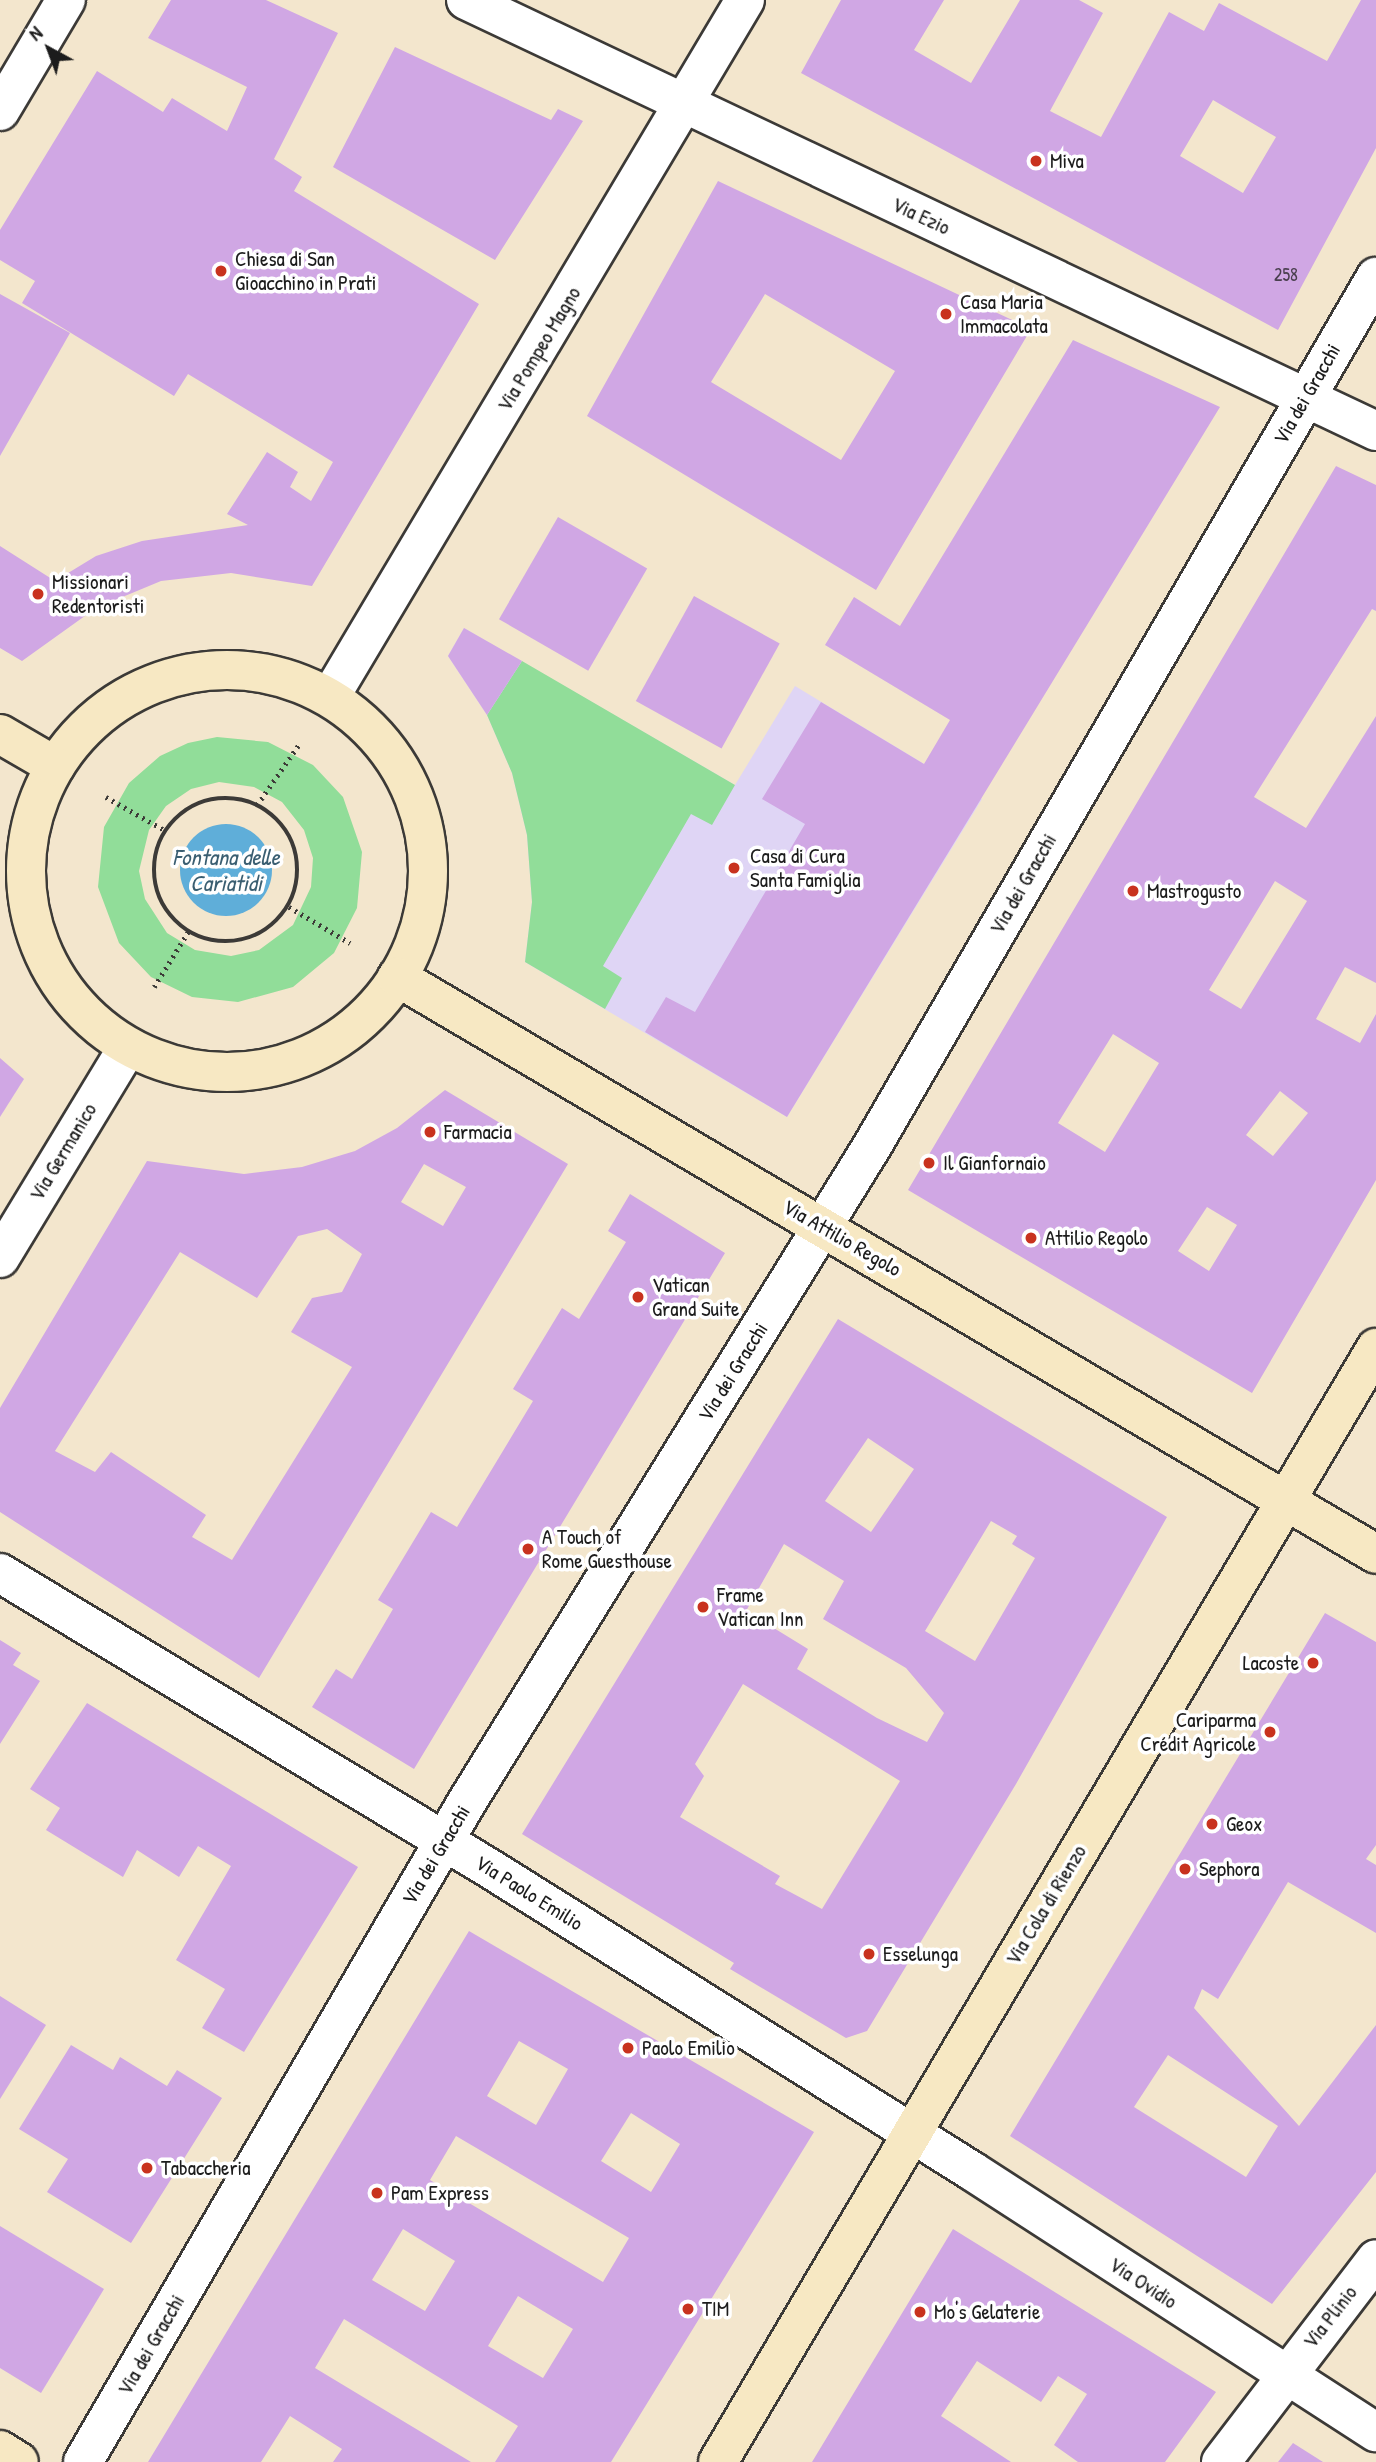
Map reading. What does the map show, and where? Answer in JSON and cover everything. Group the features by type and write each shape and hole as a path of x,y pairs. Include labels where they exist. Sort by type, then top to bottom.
{"street":[{"path":"0,111 66,0"},
{"name":"Via Ezio","path":"466,0 1376,431"},
{"name":"Via Pompeo Magno","path":"330,697 745,0"},
{"name":"Via dei Gracchi","path":"83,2462 445,1840 824,1227 1376,277"},
{"path":"255,671 303,683 330,697 360,719 390,751 405,775 424,826 428,854 425,909 397,977 377,1004 340,1037 272,1067 199,1070 128,1047 89,1017 62,987 37,938 30,912 26,885 30,831 55,766 76,738 113,705 180,675 255,671"},
{"path":"0,734 55,766"},
{"name":"Via Attilio Regolo","path":"397,977 1376,1554"},
{"name":"Via Germanico","path":"0,1258 128,1047"},
{"name":"Via Cola di Rienzo","path":"718,2462 910,2132 1376,1349"},
{"name":"Via Paolo Emilio","path":"0,1573 445,1840 910,2132"},
{"name":"Via Ovidio","path":"910,2132 1285,2376 1376,2432"},
{"name":"Via Plinio","path":"1221,2462 1376,2259"},
{"path":"0,2450 19,2462"}],"path":[{"path":"257,805 300,743"},
{"path":"106,797 166,831"},
{"path":"234,798 257,805 279,820 296,850 298,885 289,906 265,932 244,941 220,943 188,932 164,909 157,888 156,856 166,831 181,814 206,801 234,798"},
{"path":"289,906 351,943"},
{"path":"154,988 188,932"}],"shaded area":[{"name":"Casa di Cura Santa Famiglia","path":"464,628 735,785 795,686 982,799 787,1117 525,962 532,902 527,835 512,773 487,715 448,656"}],"green space":[{"path":"522,661 735,785 712,825 691,814 603,966 622,978 605,1009 525,962 532,902 527,835 512,773 487,715"},
{"path":"217,737 268,742 313,765 343,797 362,852 357,908 334,953 293,987 238,1002 192,997 151,977 119,943 98,887 104,827 129,783 160,756 188,743","holes":["219,782 254,787 282,802 304,830 313,858 311,887 293,925 259,950 231,956 195,950 167,933 145,899 139,871 149,830 166,806 191,789"]}],"water":[{"name":"Fontana delle Cariatidi","path":"226,824 243,828 258,838 268,853 272,870 268,887 258,902 243,912 226,916 209,912 194,902 184,887 180,870 184,853 194,838 209,828"}],"building":[{"name":"Chiesa di San Gioacchino in Prati","path":"171,0 266,0 338,33 274,159 302,177 294,191 479,304 312,586 231,573 161,581 96,608 22,661 0,648 0,546 55,581 96,556 142,541 248,525 227,514 267,452 298,472 290,487 311,501 333,462 188,374 174,396 22,303 35,281 0,260 0,230 97,71 163,112 172,98 227,131 247,87 148,38"},
{"path":"841,0 944,0 914,50 971,83 1020,0 1079,0 1103,13 1050,111 1101,137 1169,12 1204,31 1219,3 1327,61 1361,0 1376,0 1376,148 1278,330 801,73","holes":["1213,100 1276,137 1243,193 1180,156"]},
{"path":"395,47 551,120 558,109 583,121 495,260 333,167"},
{"path":"718,181 1031,329 876,590 587,416","holes":["765,294 895,371 841,460 711,382"]},
{"path":"0,294 70,333 0,456"},
{"path":"1073,340 1220,407 787,1117 645,1032 666,997 695,1012 805,824 762,799 821,702 924,764 950,720 825,645 854,597 900,626"},
{"path":"1336,466 1376,485 1376,611 1372,609 1254,797 1306,828 1376,716 1376,983 1345,967 1316,1019 1360,1043 1376,1014 1376,1180 1252,1393 908,1190","holes":["1275,881 1307,901 1241,1009 1209,990","1113,1034 1159,1063 1105,1152 1058,1123","1280,1091 1308,1113 1273,1156 1246,1135","1207,1207 1237,1225 1209,1271 1178,1251"]},
{"path":"558,517 647,568 588,671 499,619"},
{"path":"694,596 780,644 722,748 636,701"},
{"path":"464,628 522,661 487,715 448,656"},
{"path":"0,1058 24,1079 0,1117"},
{"path":"445,1090 568,1164 259,1678 0,1512 0,1408 147,1161 244,1174 302,1167 355,1151 397,1128","holes":["424,1164 466,1187 443,1226 401,1202","327,1229 362,1254 342,1292 312,1298 291,1332 352,1367 232,1560 192,1537 206,1515 111,1452 95,1472 55,1451 180,1252 257,1298 298,1236"]},
{"path":"630,1194 725,1253 414,1769 312,1707 336,1669 352,1679 393,1609 378,1600 431,1512 457,1527 533,1401 513,1389 562,1308 579,1319 626,1242 608,1231"},
{"path":"838,1319 1167,1517 1016,1784 867,2031 846,2038 730,1969 734,1963 522,1834","holes":["868,1438 914,1469 871,1532 825,1501","991,1521 1017,1536 1012,1544 1035,1558 975,1661 925,1631","784,1544 844,1581 823,1619 906,1668 944,1713 927,1742 877,1718 797,1669 808,1649 746,1611","743,1684 900,1781 822,1909 775,1884 780,1876 680,1817 704,1776 695,1764"]},
{"path":"1325,1613 1376,1642 1376,1845 1366,1859 1376,1865 1376,1933 1288,1882 1218,1999 1202,1989 1194,2008 1299,2126 1376,2025 1376,2172 1272,2304 1010,2136","holes":["1168,2055 1278,2126 1246,2177 1134,2107"]},
{"path":"0,1640 21,1653 13,1665 40,1681 0,1744"},
{"path":"87,1703 358,1867 244,2052 202,2028 225,1989 176,1960 231,1866 198,1846 179,1877 137,1850 123,1877 46,1830 60,1808 30,1789"},
{"path":"469,1931 814,2132 611,2462 495,2462 518,2426 344,2319 315,2368 471,2462 333,2462 342,2449 290,2416 261,2462 148,2462","holes":["519,2041 568,2069 536,2125 487,2096","631,2113 680,2144 651,2192 601,2161","456,2136 629,2238 603,2282 430,2180","403,2229 455,2261 425,2311 372,2280","518,2296 573,2329 543,2378 488,2346"]},
{"path":"0,1996 46,2025 0,2099"},
{"path":"71,2045 113,2070 120,2057 167,2086 177,2070 222,2098 131,2243 47,2192 68,2159 19,2129"},
{"path":"0,2226 104,2289 41,2393 0,2368"},
{"path":"953,2229 1216,2392 1165,2462 1078,2462 1054,2445 1087,2394 1058,2376 1041,2402 977,2361 941,2416 1011,2462 812,2462"},
{"path":"1293,2443 1323,2462 1278,2462"}],"place":[{"name":"Miva","path":"1036,161"},
{"name":"Chiesa di San Gioacchino in Prati","path":"221,271"},
{"name":"Casa Maria Immacolata","path":"946,314"},
{"name":"Missionari Redentoristi","path":"38,594"},
{"name":"Casa di Cura Santa Famiglia","path":"734,868"},
{"name":"Mastrogusto","path":"1133,891"},
{"name":"Farmacia","path":"430,1132"},
{"name":"Il Gianfornaio","path":"929,1163"},
{"name":"Attilio Regolo","path":"1031,1238"},
{"name":"Vatican Grand Suite","path":"638,1297"},
{"name":"A Touch of Rome Guesthouse","path":"528,1549"},
{"name":"Frame Vatican Inn","path":"703,1607"},
{"name":"Lacoste","path":"1313,1663"},
{"name":"Cariparma Crédit Agricole","path":"1270,1732"},
{"name":"Geox","path":"1212,1824"},
{"name":"Sephora","path":"1185,1869"},
{"name":"Esselunga","path":"869,1954"},
{"name":"Paolo Emilio","path":"628,2048"},
{"name":"Tabaccheria","path":"147,2168"},
{"name":"Pam Express","path":"377,2193"},
{"name":"TIM","path":"688,2309"},
{"name":"Mo's Gelaterie","path":"920,2312"}]}
